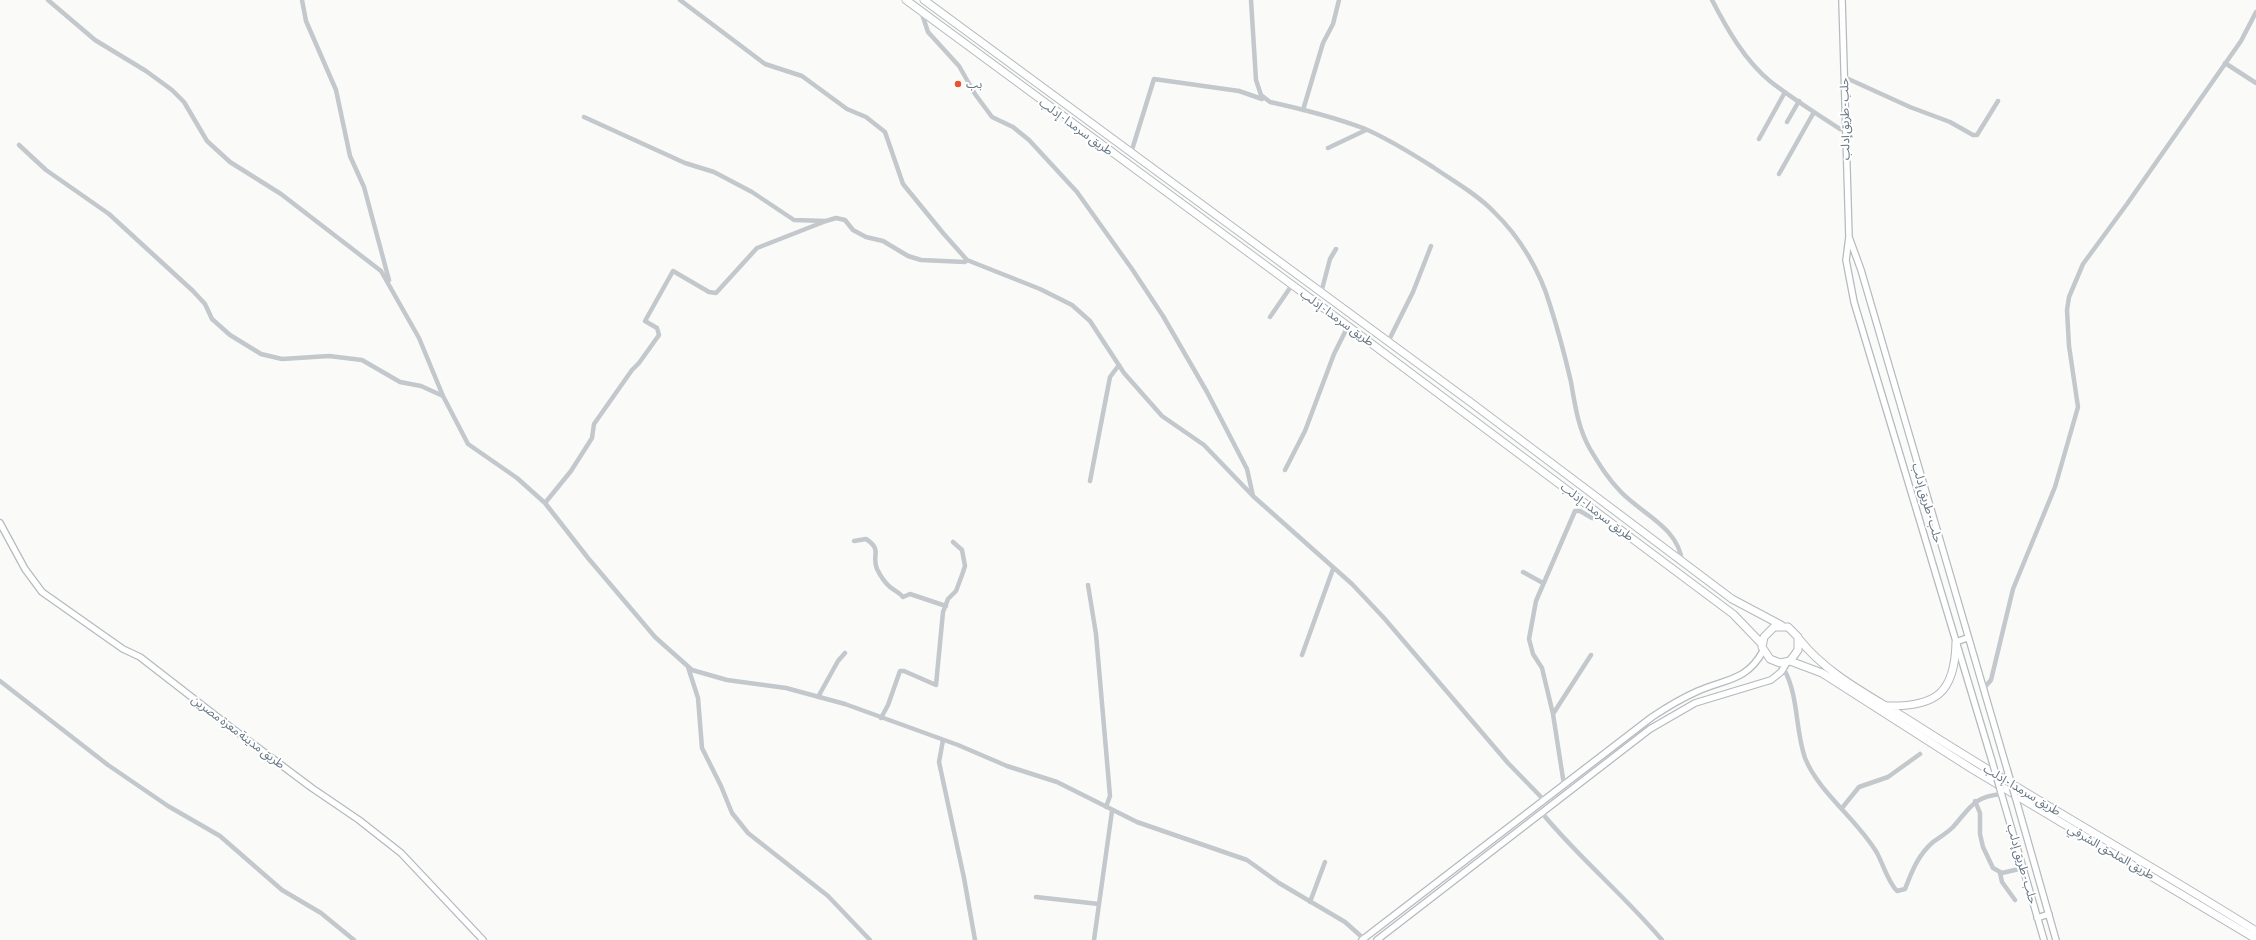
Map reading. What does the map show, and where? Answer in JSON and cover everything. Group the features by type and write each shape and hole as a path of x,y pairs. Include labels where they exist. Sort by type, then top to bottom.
{"highway":[{"name":"طريق سرمدا - إدلب","path":"906,0 1028,92 1348,326 1733,614 1763,647"},
{"name":"طريق سرمدا - إدلب","path":"924,0 1388,342 1682,562 1744,607 1781,625"},
{"path":"1028,92 1034,82"},
{"path":"1781,625 1791,628 1798,637 1798,650 1789,661 1773,661 1763,647 1768,630 1781,625"},
{"name":"طريق سرمدا - إدلب","path":"1798,637 1822,665 1885,706 1973,762 2169,876 2256,931"},
{"path":"1885,706 1922,704 1940,694 1946,687 1953,673 1956,642"},
{"name":"طريق الملحق الشرقي","path":"1789,661 1822,673 1906,727 2256,939"}],"main road":[{"name":"حلب - طريق إدلب","path":"1842,0 1849,237 1846,260 1854,302 1992,761 2044,940"},
{"name":"حلب - طريق إدلب","path":"1849,237 1861,270 1967,638 1984,688 2056,940"},
{"name":"طريق مدينة معرة مصرين","path":"0,523 25,569 42,592 123,649 140,657 312,788 359,820 401,853 482,940"},
{"path":"1956,642 1967,638"},
{"path":"1362,939 1593,762 1670,706 1699,691 1742,675 1754,665 1763,647"},
{"path":"1377,940 1650,729 1688,706 1718,694 1771,680 1784,669 1789,661"},
{"path":"1593,762 1599,769"},
{"path":"2037,918 2049,914"}],"street":[{"path":"48,0 95,40 146,71 172,90 184,102 207,141 230,162 281,194 339,237 381,271 390,283 419,338 443,396 468,444 517,478 545,503 601,574 655,637 692,670 728,680 786,688 846,704 943,740 1007,766 1057,782 1112,811 1137,822 1247,860 1310,902 1345,922 1362,939"},
{"path":"302,0 306,21 336,90 350,156 364,187 390,283"},
{"path":"680,0 765,64 802,76 847,109 866,117 884,132 903,184 943,234 967,260 1040,289 1072,305 1090,321 1119,365 1162,416 1204,445 1253,496 1333,569 1352,584 1474,724 1544,800"},
{"path":"1251,0 1256,80 1260,93 1266,100"},
{"path":"1303,110 1323,43 1333,24 1339,0"},
{"path":"1712,0 1730,32 1752,62 1771,82 1840,129 1845,130"},
{"path":"921,11 928,32 959,66 975,94 992,116 1013,127 1029,140 1067,181 1077,192 1132,269 1163,316 1207,392 1247,469 1253,496"},
{"path":"1984,688 1991,680 2013,589 2055,487 2078,408 2069,346 2067,310 2069,297 2083,264 2127,204 2241,41 2256,12"},
{"path":"2225,63 2256,83"},
{"path":"1844,77 1910,107 1950,122 1973,136 1977,135 1998,101"},
{"path":"1131,154 1154,79 1207,88 1235,90 1366,130 1417,157 1463,187 1494,212 1519,242 1544,284 1558,330 1577,416 1585,440 1603,472 1620,492 1645,514 1667,529 1679,547 1682,562"},
{"path":"1759,139 1785,92"},
{"path":"1787,122 1799,101"},
{"path":"1779,174 1814,112"},
{"path":"584,117 692,166 714,172 752,192 794,220 826,221"},
{"path":"1328,148 1366,130"},
{"path":"19,146 46,170 109,214 151,250 200,297 212,319 246,346 261,354 282,359 329,356 362,360 400,382 421,386 443,396"},
{"path":"545,503 571,471 592,438 594,424 659,335 657,328 645,321 673,271 709,292 716,293 757,248 836,218 845,220 853,230 866,237 883,241 908,256 921,260 965,262 967,260"},
{"path":"1388,342 1413,292 1431,246"},
{"path":"1321,293 1330,259 1336,249"},
{"path":"1270,317 1292,285"},
{"path":"1284,470 1303,435 1334,354 1348,326"},
{"path":"1090,481 1110,377 1119,365"},
{"path":"1564,785 1553,714 1542,668 1533,654 1529,639 1533,612 1543,583 1575,511 1580,511 1592,518 1605,518"},
{"path":"854,541 866,539 877,549 876,567 890,588 903,597 910,594 946,606"},
{"path":"881,718 888,705 900,671 904,671 936,685 943,612 948,599 956,591 965,566 962,550 953,542"},
{"path":"1302,655 1333,569"},
{"path":"1523,572 1543,583"},
{"path":"1088,585 1096,634 1110,796 1106,807"},
{"path":"818,696 838,661 845,653"},
{"path":"1553,714 1591,656"},
{"path":"688,667 698,698 702,748 721,786 732,814 748,833 828,896 870,940"},
{"path":"1784,669 1790,682 1797,711 1801,743 1808,764 1820,784 1870,842 1895,889 1900,891 1905,889 1911,872 1923,853 1952,828 1975,802 1987,796 2001,792"},
{"path":"0,681 108,765 168,806 220,836 282,890 321,913 354,940"},
{"path":"943,740 939,762 964,878 975,940"},
{"path":"1842,808 1859,787 1888,777 1920,754"},
{"path":"1975,802 1980,813 1981,843 1993,868 2000,873 2002,882 2015,900"},
{"path":"1094,940 1112,811"},
{"path":"1542,813 1568,844 1645,920 1662,940"},
{"path":"1310,902 1325,862"},
{"path":"2000,873 2023,868"},
{"path":"1036,897 1099,904"}],"place":[{"name":"بب","path":"958,84"}]}
